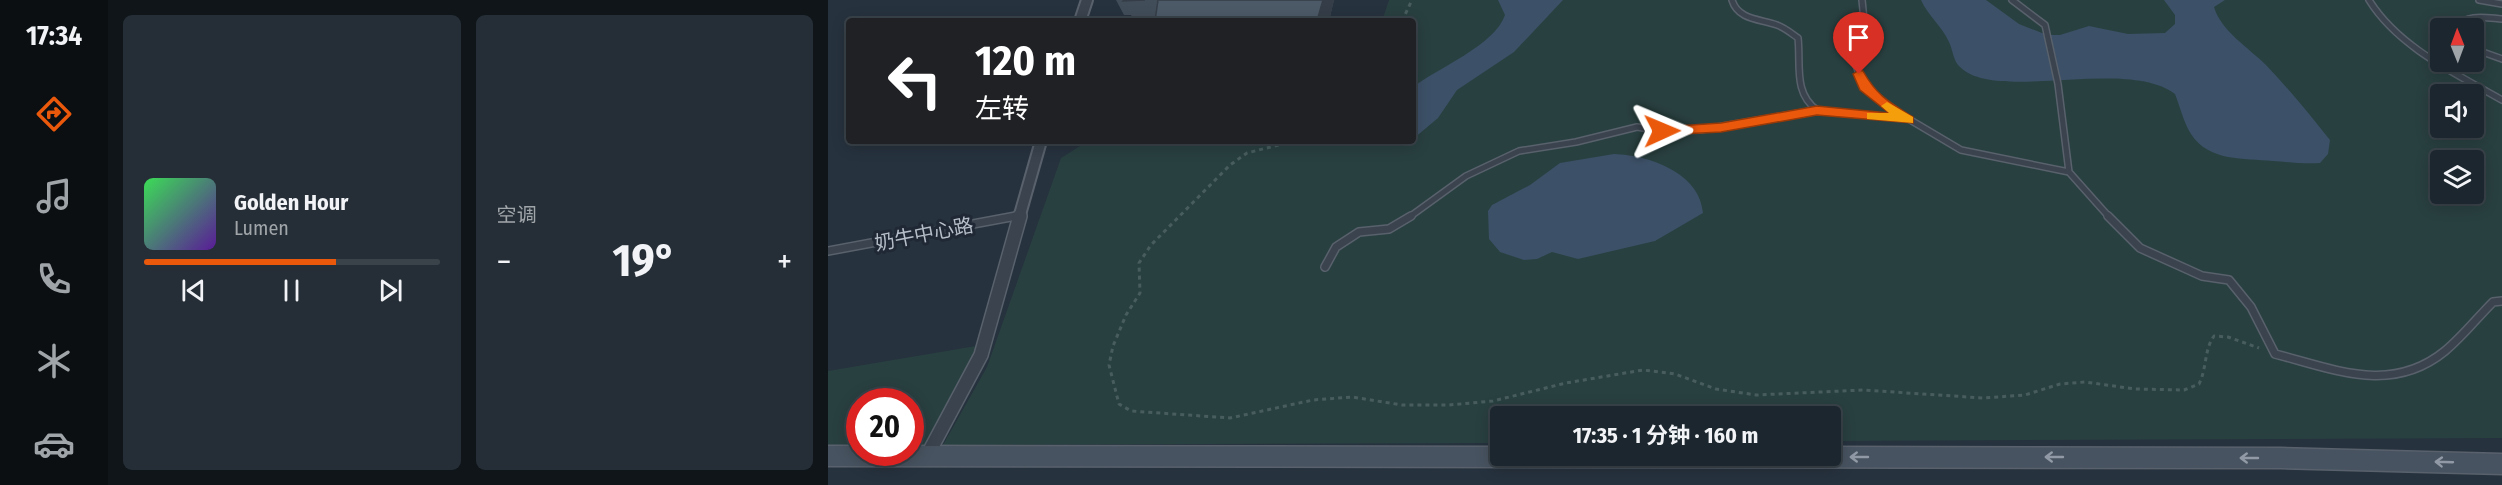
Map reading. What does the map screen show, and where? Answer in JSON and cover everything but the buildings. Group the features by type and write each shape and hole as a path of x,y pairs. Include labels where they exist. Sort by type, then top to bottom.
{"street":[{"path":"1081,18 1087,0"},
{"path":"927,456 981,355 1040,144"},
{"path":"828,456 2281,458 2502,464"}],"lane":[{"path":"1732,0 1735,9 1752,18 1780,26 1798,38 1801,92 1807,105 1817,110"},
{"path":"1862,0 1864,30 1854,60 1864,87 1885,105 1960,150 2069,172"},
{"path":"2012,0 2045,25 2058,84 2069,172 2100,208 2140,248 2202,276 2229,280 2251,307 2275,354 2363,377 2401,375 2444,352 2493,302 2502,301"},
{"path":"2369,0 2374,12 2412,44 2430,55"},
{"path":"2479,0 2502,4"},
{"path":"2473,18 2502,18"},
{"path":"2484,53 2502,59"},
{"path":"2457,72 2502,100"},
{"path":"1325,267 1336,247 1359,232 1389,229 1419,212 1466,176 1519,151 1637,127 1662,131 1700,130 1817,110 1909,120"},
{"name":"奶牛中心路","path":"828,251 1020,216"}],"path":[{"path":"1403,18 1412,0"},
{"path":"1282,144 1247,153 1230,165 1151,244 1139,264 1140,293 1126,315 1113,346 1109,365 1119,404 1131,411 1230,418 1313,400 1352,397 1402,405 1449,405 1493,401 1566,382 1643,370 1675,374 1716,389 1756,395 1863,390 1983,398 2025,395 2060,384 2085,382 2135,389 2184,390 2199,384 2205,372 2208,344 2214,336 2228,337 2275,354"}],"green space":[{"path":"1389,0 2502,0 2502,438 1841,441 1841,406 1490,406 1490,443 943,445 987,367 1061,158 1083,144 1416,144 1416,18 1383,18"},
{"path":"976,346 973,357 924,445 924,388 846,388 846,449 828,449 828,371"}],"water":[{"path":"1498,0 1563,0 1514,52 1457,90 1438,118 1416,136 1416,85 1478,46 1499,26 1505,15"},
{"path":"1921,0 1986,0 2019,24 2047,35 2060,35 2089,26 2128,34 2165,33 2175,24 2175,15 2164,0 2225,0 2214,7 2223,24 2236,39 2266,65 2315,121 2330,140 2328,154 2320,163 2308,163 2239,159 2207,150 2191,134 2175,94 2153,84 2126,79 2031,82 1978,77 1958,65 1946,36"},
{"path":"1614,154 1628,155 1657,163 1683,177 1700,199 1703,213 1655,241 1578,259 1552,252 1537,259 1524,260 1500,252 1489,239 1488,211 1492,205 1530,185 1560,163"}],"slow traffic":[{"path":"1871,116 1909,120 1887,106"}],"route":[{"path":"1662,131 1721,128 1817,110 1909,120 1885,105 1864,87 1859,74"}]}
